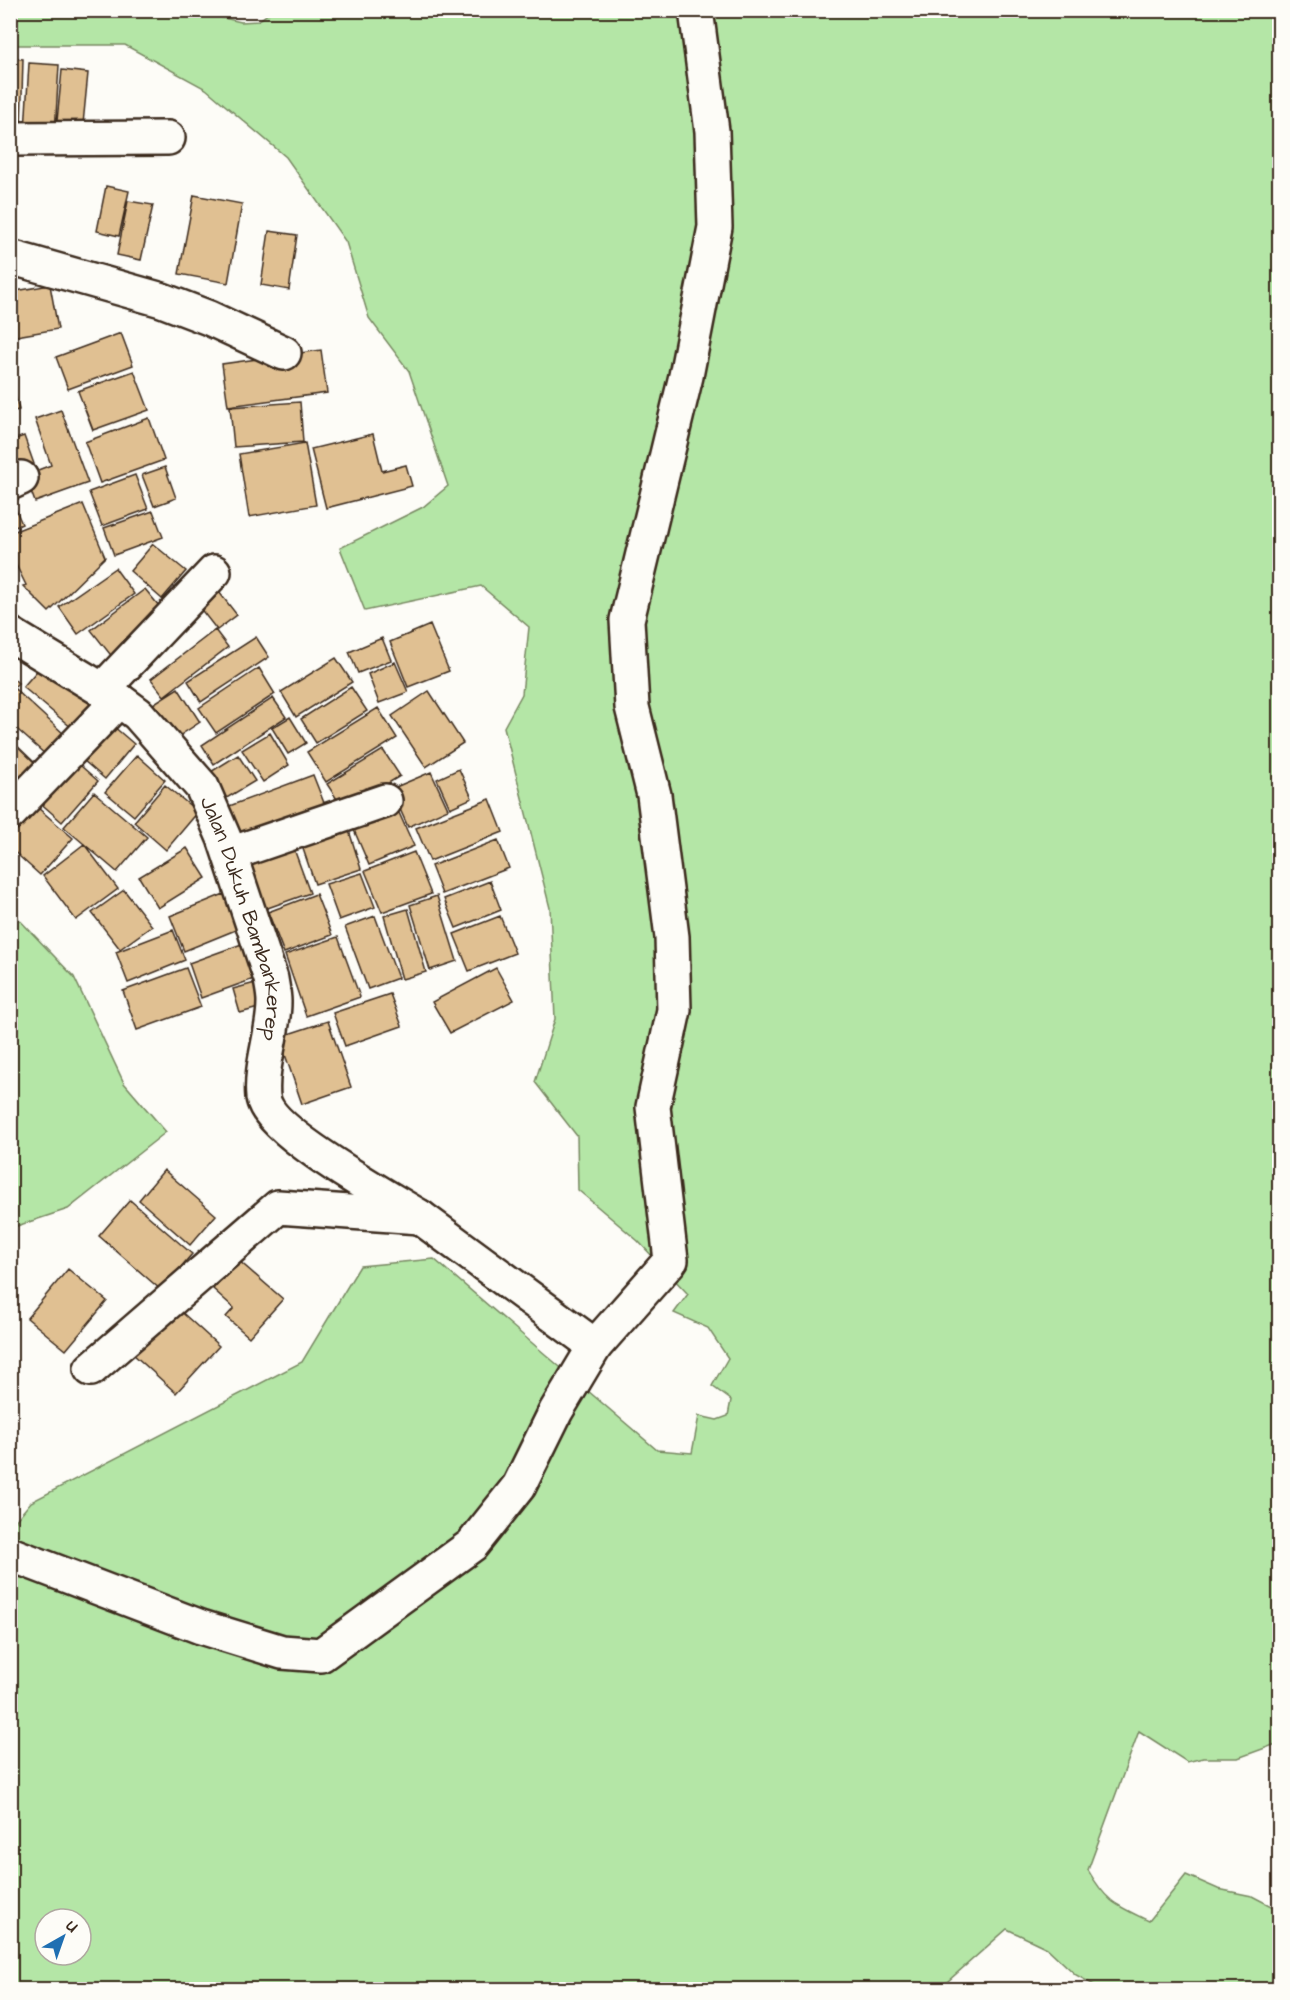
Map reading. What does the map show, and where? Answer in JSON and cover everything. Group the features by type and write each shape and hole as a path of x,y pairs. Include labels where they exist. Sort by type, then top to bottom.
{"street":[{"path":"10,1554 201,1627 282,1652 321,1655 472,1545 519,1486 556,1411 595,1346 671,1260 652,1107 674,1010 672,937 654,795 632,707 627,620 686,376 716,227 712,131 696,10"},
{"path":"10,139 168,138"},
{"path":"10,257 162,300 209,318 284,353"},
{"path":"10,813 214,572"},
{"name":"Jalan Dukuh Bambankerep","path":"10,634 111,695 138,714 201,787 230,854 271,979 274,1002 263,1084 263,1099 267,1108 279,1122 313,1150 420,1217 595,1346"},
{"path":"230,854 385,801"},
{"path":"91,1369 278,1207 420,1217"}],"green space":[{"path":"190,10 241,22 258,21 273,10 1279,11 1279,1743 1238,1758 1203,1758 1187,1762 1139,1731 1088,1870 1101,1890 1113,1902 1149,1921 1186,1875 1218,1889 1252,1896 1279,1910 1279,1989 1101,1989 1076,1975 1047,1948 1007,1929 939,1989 11,1989 10,1527 31,1502 302,1362 360,1266 434,1259 657,1450 692,1453 699,1416 717,1420 728,1416 731,1400 712,1386 728,1358 708,1328 674,1313 688,1294 638,1241 578,1190 577,1136 535,1082 555,1019 550,908 504,727 522,694 529,627 481,586 365,611 340,548 423,507 448,486 409,371 369,318 346,242 286,157 206,89 125,45 11,45 10,11"},
{"path":"11,911 74,977 124,1083 166,1132 68,1209 11,1228"}],"building":[{"path":"10,58 23,59 21,132 10,132"},
{"path":"29,63 59,65 55,133 25,131"},
{"path":"62,70 88,73 83,124 57,121"},
{"path":"10,142 14,142 17,213 10,214"},
{"path":"106,186 129,191 119,236 97,231"},
{"path":"194,195 242,204 228,283 179,274"},
{"path":"128,201 153,205 141,260 117,255"},
{"path":"269,231 297,235 289,290 261,285"},
{"path":"50,285 58,329 10,337 10,292"},
{"path":"121,333 133,365 68,389 56,357"},
{"path":"321,350 327,393 228,406 222,364"},
{"path":"134,371 149,410 93,430 78,391"},
{"path":"10,375 19,410 10,412"},
{"path":"300,402 303,442 234,447 230,407"},
{"path":"61,410 88,483 35,502 25,475 51,465 35,419"},
{"path":"149,418 164,460 100,483 85,442"},
{"path":"373,434 382,471 406,465 412,486 326,508 311,449"},
{"path":"24,436 34,464 10,473 10,441"},
{"path":"305,443 316,505 249,517 239,454"},
{"path":"165,467 176,498 154,506 142,475"},
{"path":"135,475 148,509 102,526 89,492"},
{"path":"10,496 22,524 10,529"},
{"path":"83,504 105,557 49,612 23,586 26,585 10,553 10,533"},
{"path":"153,511 163,537 114,555 104,528"},
{"path":"153,544 186,571 162,599 130,571"},
{"path":"115,568 134,594 78,634 59,607"},
{"path":"212,583 237,615 217,630 192,598"},
{"path":"145,589 169,618 117,663 91,630"},
{"path":"430,625 449,671 408,687 390,642"},
{"path":"215,630 228,647 164,696 151,679"},
{"path":"256,637 269,657 201,702 188,681"},
{"path":"382,638 391,660 358,673 349,652"},
{"path":"48,658 97,699 72,728 23,687"},
{"path":"336,658 352,682 296,717 281,692"},
{"path":"395,662 408,692 379,703 368,674"},
{"path":"259,668 275,694 216,733 199,708"},
{"path":"10,675 18,683 10,691"},
{"path":"351,687 367,711 316,743 301,719"},
{"path":"178,688 200,722 176,738 153,704"},
{"path":"15,689 65,735 46,755 10,723 10,695"},
{"path":"429,691 463,743 426,767 392,716"},
{"path":"273,698 286,717 214,764 202,745"},
{"path":"378,708 397,738 326,782 307,752"},
{"path":"290,717 306,743 288,754 272,728"},
{"path":"113,726 134,744 105,779 83,760"},
{"path":"270,733 289,765 263,782 242,750"},
{"path":"10,739 36,764 10,790"},
{"path":"383,750 400,776 344,810 327,784"},
{"path":"137,755 165,780 134,816 105,792"},
{"path":"238,755 255,781 225,799 209,773"},
{"path":"73,759 98,781 62,822 37,800"},
{"path":"459,769 472,798 450,808 437,779"},
{"path":"431,772 448,809 408,827 391,789"},
{"path":"313,775 328,813 239,847 224,808"},
{"path":"165,785 198,812 166,850 134,822"},
{"path":"94,792 147,837 117,872 64,827"},
{"path":"490,799 503,832 430,861 416,828"},
{"path":"31,802 73,838 40,875 10,848 10,825"},
{"path":"395,804 414,846 369,865 351,823"},
{"path":"346,821 361,869 315,884 299,837"},
{"path":"290,838 310,893 262,910 243,854"},
{"path":"498,840 509,868 442,894 431,866"},
{"path":"84,844 118,889 76,920 43,876"},
{"path":"187,848 206,878 158,908 139,877"},
{"path":"414,852 431,894 382,912 365,871"},
{"path":"362,873 375,907 339,920 326,884"},
{"path":"490,881 501,910 456,928 444,899"},
{"path":"124,890 152,926 120,949 92,913"},
{"path":"224,894 238,929 184,951 170,916"},
{"path":"316,894 332,935 284,953 268,912"},
{"path":"437,896 457,961 430,970 410,905"},
{"path":"408,909 426,972 402,979 384,916"},
{"path":"375,916 398,978 368,989 345,927"},
{"path":"500,916 515,953 469,971 454,934"},
{"path":"173,930 185,960 128,983 116,952"},
{"path":"338,937 360,997 306,1016 285,955"},
{"path":"250,941 262,976 201,998 189,963"},
{"path":"186,968 201,1007 137,1030 123,991"},
{"path":"496,968 514,1000 450,1033 432,1002"},
{"path":"259,982 266,1006 240,1013 233,989"},
{"path":"390,994 402,1026 345,1046 333,1013"},
{"path":"328,1021 351,1087 302,1104 279,1037"},
{"path":"164,1170 216,1215 190,1245 139,1200"},
{"path":"130,1200 192,1254 161,1290 99,1236"},
{"path":"238,1260 283,1299 249,1337 226,1317 234,1308 213,1289"},
{"path":"68,1269 107,1301 66,1350 27,1318"},
{"path":"176,1307 219,1346 176,1393 133,1354"}]}
